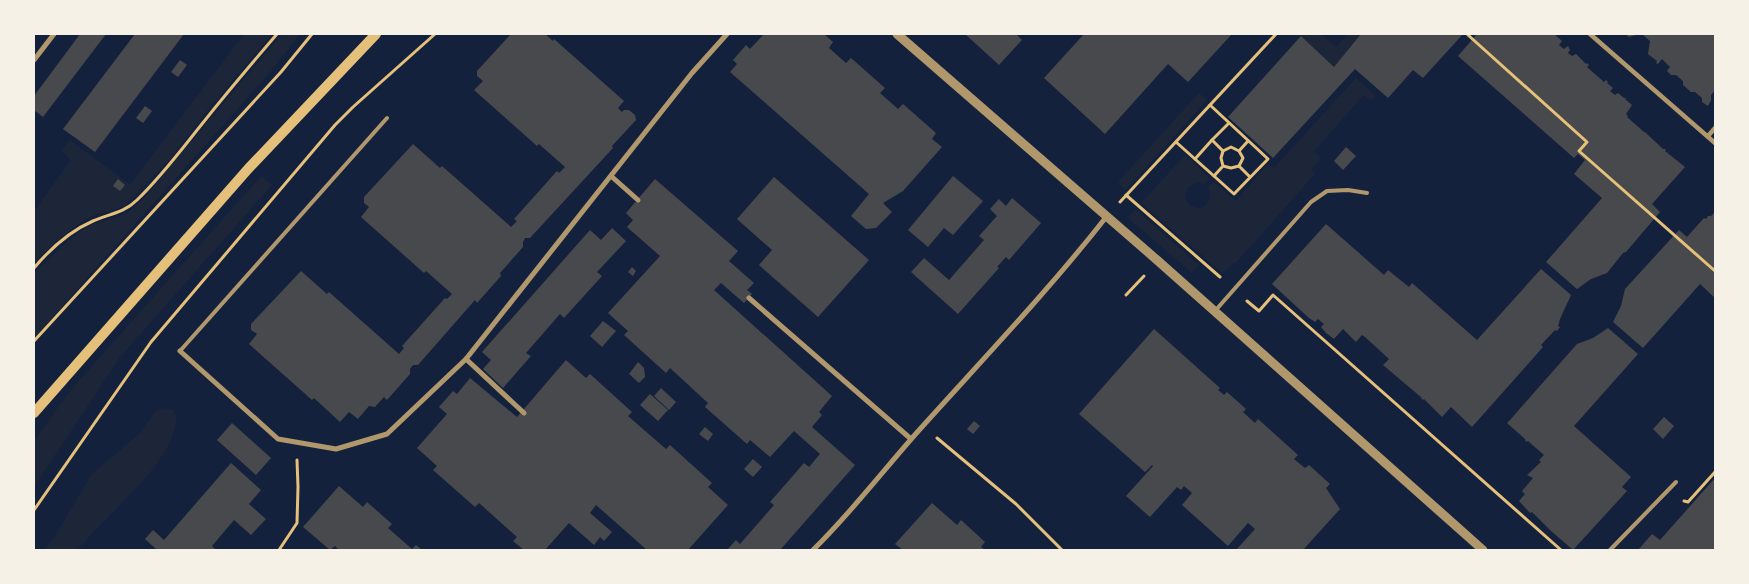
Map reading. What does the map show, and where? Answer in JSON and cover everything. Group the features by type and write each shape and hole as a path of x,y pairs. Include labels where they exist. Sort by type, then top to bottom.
{"main road":[{"path":"34,413 248,169 376,34"}],"street":[{"path":"34,60 54,34"},
{"path":"180,351 278,439 336,449 387,434 466,359 692,73 727,34"},
{"path":"897,34 1157,260 1483,550"},
{"path":"1590,34 1715,143"},
{"path":"1708,136 1715,128"},
{"path":"611,176 638,200"},
{"path":"813,550 830,534 911,439 1076,255 1106,216"},
{"path":"750,298 911,439"},
{"path":"466,359 524,413"}],"lane":[{"path":"180,351 387,118"},
{"path":"1214,311 1311,202 1327,191 1348,190 1367,193"},
{"path":"1610,550 1676,482"}],"path":[{"path":"34,268 45,254 76,229 95,220 121,212 136,201 165,171 234,83 277,34"},
{"path":"34,342 281,72 312,34"},
{"path":"34,510 151,342 335,125 435,34"},
{"path":"1106,216 1276,34"},
{"path":"1470,34 1468,36 1587,142 1579,151 1715,271"},
{"path":"1176,142 1234,194 1268,159 1210,105"},
{"path":"1195,159 1229,123"},
{"path":"1212,140 1224,151"},
{"path":"1239,151 1248,141"},
{"path":"1231,147 1239,151 1243,158 1239,166 1231,168 1223,166 1221,158 1224,151 1231,147"},
{"path":"1214,176 1223,166"},
{"path":"1239,166 1250,177"},
{"path":"1126,195 1259,311 1273,295 1561,550"},
{"path":"1126,295 1157,260"},
{"path":"923,426 1016,504 1062,550"},
{"path":"280,550 296,523 298,487 297,442"},
{"path":"1688,502 1715,472"}],"shaded area":[{"path":"244,34 272,34 210,107 171,158 126,205 112,211 97,214 81,222 55,242 34,263 34,211 71,160 61,151 70,140 130,185"},
{"path":"282,34 300,34 271,71 34,338 34,273 77,233 93,224 118,217 130,211 143,199"},
{"path":"1299,34 1321,34 1336,47 1348,34 1361,34 1334,67"},
{"path":"1356,78 1376,96 1371,101 1364,95 1314,151 1321,158 1311,170 1315,174 1235,264 1233,263 1226,271 1222,273 1141,203 1185,155 1210,178 1204,184 1197,182 1188,187 1185,198 1189,203 1197,208 1204,206 1209,198 1210,192 1208,187 1213,181 1236,201 1268,164 1274,168"},
{"path":"1199,93 1207,100 1126,190 1118,182"},
{"path":"261,176 272,185 120,357 34,487 34,441 70,391"},
{"path":"1135,209 1199,265 1192,273 1128,218"},
{"path":"163,408 173,410 177,417 166,449 155,466 77,550 44,550 53,539 92,474 139,434 156,411"}],"building":[{"path":"80,34 106,34 43,117 34,110 34,96"},
{"path":"135,34 184,34 95,152 63,129"},
{"path":"511,34 545,34 553,41 554,39 624,101 618,108 622,112 629,110 635,115 636,120 612,146 613,148 530,238 525,238 523,247 500,273 501,276 477,303 475,300 418,365 413,365 410,369 410,374 387,400 384,397 375,407 369,406 358,419 349,412 340,422 314,398 312,400 249,344 257,334 251,330 251,324 301,271 327,294 329,292 399,354 404,348 402,346 445,298 447,299 452,294 426,271 424,273 361,217 369,207 364,203 364,197 413,144 440,168 442,166 511,227 517,221 514,219 557,171 559,173 565,167 539,144 537,146 474,90 483,81 477,76 477,71"},
{"path":"764,34 824,34 833,42 829,48 846,63 851,58 885,88 880,93 898,109 903,104 936,133 932,139 942,147 903,191 883,203 892,212 876,228 866,229 851,216 869,194 730,72 737,64 733,60 746,45 750,49"},
{"path":"965,34 1016,34 1022,40 999,65"},
{"path":"1084,34 1232,34 1188,82 1168,64 1105,134 1044,78"},
{"path":"1361,34 1463,34 1423,78 1413,70 1388,98 1355,69 1273,158 1228,117 1301,36 1334,67"},
{"path":"1477,34 1554,34 1562,41 1559,45 1564,49 1568,46 1570,50 1568,53 1572,56 1576,54 1604,82 1606,80 1608,82 1613,88 1610,91 1615,95 1618,93 1627,98 1625,99 1632,105 1626,114 1627,117 1685,167 1652,204 1660,212 1626,252 1623,253 1607,273 1591,279 1577,289 1546,262 1602,198 1574,174 1585,160 1578,154 1574,158 1458,56"},
{"path":"1625,34 1639,34 1629,37"},
{"path":"1642,34 1715,34 1715,90 1711,95 1708,106 1702,102 1702,98 1695,92 1691,92 1683,85 1683,81 1676,75 1671,75 1667,71 1670,67 1662,59 1658,64 1656,63 1657,61 1648,54 1650,41"},
{"path":"180,60 187,65 178,77 171,72"},
{"path":"145,106 152,111 143,123 136,118"},
{"path":"1346,147 1356,156 1343,170 1334,161"},
{"path":"953,176 983,201 953,235 944,228 928,247 908,230"},
{"path":"774,177 869,260 818,317 759,265 772,250 737,219"},
{"path":"118,179 125,185 120,191 113,186"},
{"path":"655,179 738,251 729,261 754,283 747,290 752,294 744,303 721,283 714,290 832,396 819,412 822,415 812,427 855,465 780,550 727,550 736,540 740,544 774,505 770,502 804,463 809,467 820,454 794,431 770,457 750,440 747,444 705,407 708,403 670,368 666,373 624,335 628,331 608,313 660,256 627,227 633,220 626,213"},
{"path":"1012,198 1041,223 1009,260 1006,257 997,267 999,268 958,314 911,272 924,258 949,280 984,240 979,236 997,216 990,209 999,199 1006,206"},
{"path":"1715,212 1715,298 1700,284 1643,348 1613,322 1621,306 1625,289 1679,230 1687,237 1704,218 1706,219"},
{"path":"1326,224 1384,275 1388,270 1409,287 1412,283 1477,340 1541,269 1571,295 1560,319 1558,326 1560,327 1541,345 1543,347 1472,427 1451,407 1442,417 1424,399 1383,365 1389,359 1365,337 1362,335 1356,342 1343,329 1334,339 1321,327 1324,324 1318,319 1315,322 1309,318 1272,284"},
{"path":"612,228 626,241 597,272 602,276 564,318 560,314 526,353 531,356 503,388 483,369 491,360 482,352 590,230 601,240"},
{"path":"632,267 636,271 633,276 628,272"},
{"path":"603,321 616,331 602,347 590,336"},
{"path":"1608,328 1638,354 1574,426 1631,477 1622,487 1627,491 1573,550 1519,501 1525,494 1522,491 1533,478 1527,475 1541,462 1539,460 1544,455 1528,441 1526,442 1507,423 1577,344 1593,338"},
{"path":"1154,329 1220,388 1218,390 1224,395 1227,392 1246,409 1243,412 1255,423 1258,419 1298,455 1294,459 1305,468 1309,465 1330,484 1326,488 1340,509 1303,550 1236,550 1255,529 1248,523 1228,546 1182,505 1192,493 1184,486 1181,490 1177,487 1150,517 1126,496 1153,466 1145,472 1079,414"},
{"path":"566,360 586,378 590,374 632,412 628,416 666,449 670,445 712,483 708,487 728,505 688,550 647,550 596,505 590,513 612,532 604,541 600,537 594,545 569,523 545,550 524,550 513,541 517,537 479,503 475,507 433,470 437,466 417,448 447,414 439,407 453,391 457,394 470,378 517,417"},
{"path":"638,362 644,368 645,377 639,383 629,374"},
{"path":"661,388 676,402 669,410 654,396"},
{"path":"650,394 668,410 658,421 640,405"},
{"path":"1664,417 1674,426 1663,439 1653,429"},
{"path":"974,421 980,426 973,434 967,429"},
{"path":"232,423 271,458 256,475 217,440"},
{"path":"705,427 713,434 708,441 699,434"},
{"path":"753,459 762,467 753,477 744,469"},
{"path":"231,463 261,490 249,504 266,519 251,535 234,520 212,546 216,550 154,550 156,549 145,539 153,530 164,540"},
{"path":"1715,478 1715,550 1638,550 1652,534 1660,540"},
{"path":"339,486 363,507 367,502 392,524 388,528 412,549 416,545 422,550 339,550 335,546 330,550 303,527"},
{"path":"932,503 957,525 961,520 985,542 981,547 985,550 903,550 895,544"}]}
